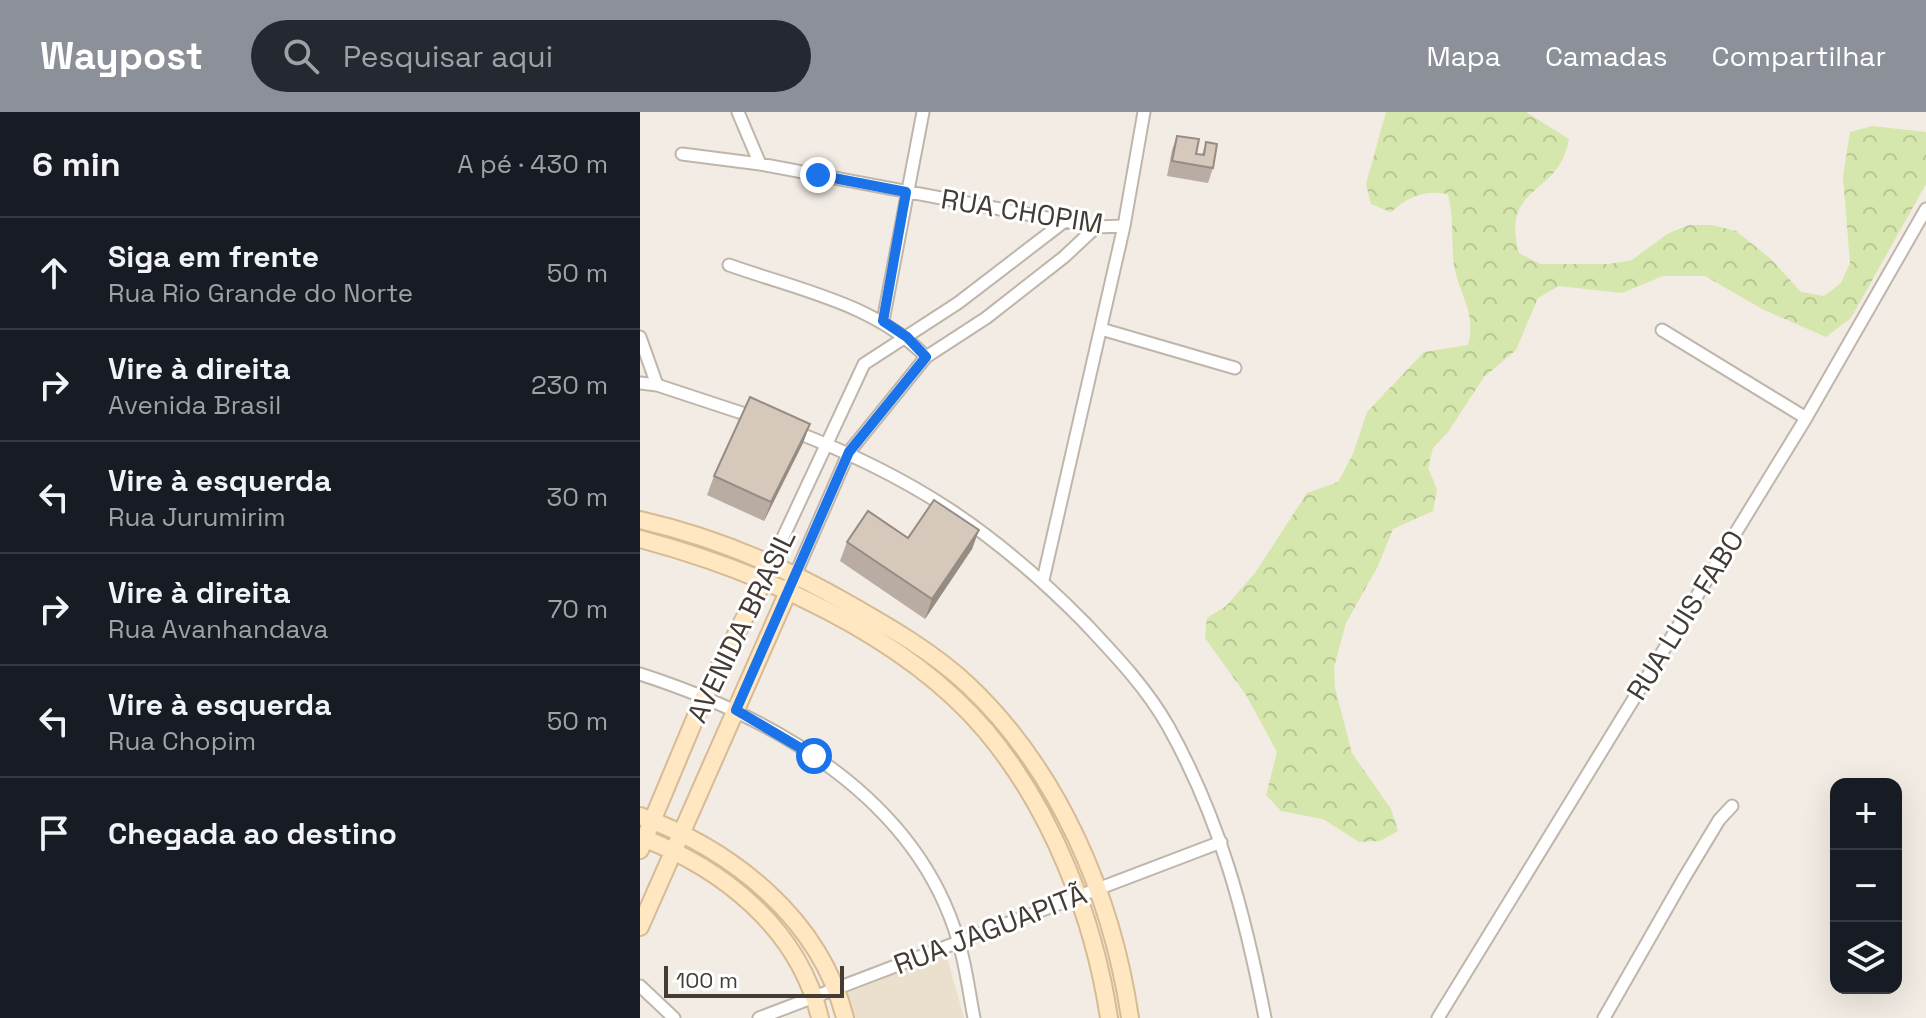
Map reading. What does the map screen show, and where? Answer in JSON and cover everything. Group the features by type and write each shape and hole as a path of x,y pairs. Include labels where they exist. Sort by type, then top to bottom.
{"street":[{"path":"738,112 760,164"},
{"path":"883,321 923,112"},
{"path":"1043,580 1124,226 1143,112"},
{"name":"RUA CHOPIM","path":"682,154 760,164 1096,227 1124,226"},
{"name":"RUA LUIS FABO","path":"1438,1018 1806,418 1926,209"},
{"name":"AVENIDA BRASIL","path":"642,842 647,818 704,697 764,581 864,364 907,337 1065,221"},
{"name":"AVENIDA BRASIL","path":"640,927 849,452 926,357 986,318 1064,257 1096,227"},
{"path":"729,265 883,321 907,337 926,357"},
{"path":"1101,329 1235,368"},
{"path":"1662,330 1806,418"},
{"path":"640,337 657,385"},
{"path":"640,383 657,385 770,423"},
{"path":"784,428 849,452 929,493 990,535 1043,580 1119,658 1167,723 1221,842 1239,893 1265,1018"},
{"path":"640,520 693,532 796,573 896,631 967,684 1027,753 1055,796 1098,888 1121,970 1130,1018"},
{"path":"688,552 693,532"},
{"path":"640,539 688,552 764,581 886,646 935,684 985,730 1022,782 1054,840 1096,951 1109,1018"},
{"path":"886,646 896,631"},
{"path":"640,674 736,710 790,739 838,773 882,811 915,850 958,940 974,1018"},
{"path":"1604,1018 1719,820 1732,806"},
{"path":"647,818 741,870 768,890 795,919 837,988 845,1018"},
{"path":"642,842 673,853 752,902 779,930 800,962 815,995 820,1018"},
{"name":"RUA JAGUAPITÃ","path":"759,1018 1221,842"},
{"path":"725,885 741,870"},
{"path":"640,986 674,1018"}],"shaded area":[{"path":"946,954 964,1018 851,1018 844,994"}],"green space":[{"path":"1386,112 1526,112 1569,139 1563,158 1554,172 1524,202 1517,214 1515,230 1519,253 1540,264 1609,264 1632,260 1667,234 1689,225 1712,225 1736,231 1771,259 1801,292 1824,296 1841,283 1850,263 1843,177 1850,132 1872,126 1926,132 1926,184 1851,318 1826,337 1762,309 1705,276 1663,276 1622,293 1559,286 1538,298 1516,350 1484,377 1448,432 1433,448 1428,468 1437,489 1433,511 1393,529 1378,566 1346,623 1334,667 1335,688 1352,753 1391,809 1398,831 1380,841 1359,842 1323,819 1281,811 1266,795 1277,752 1246,695 1205,638 1207,618 1226,606 1255,573 1307,493 1338,482 1353,454 1367,412 1424,352 1468,345 1469,313 1454,265 1448,194 1417,196 1391,212 1371,204 1366,184"}],"building":[{"path":"1177,136 1199,139 1196,154 1204,155 1206,142 1217,144 1213,168 1172,161"},
{"path":"750,397 810,424 771,502 714,476"},
{"path":"934,500 979,530 932,599 847,542 868,511 908,538"}],"route":[{"path":"814,756 790,739 736,710 849,452 926,357 907,337 883,321 906,192 818,175"}]}
